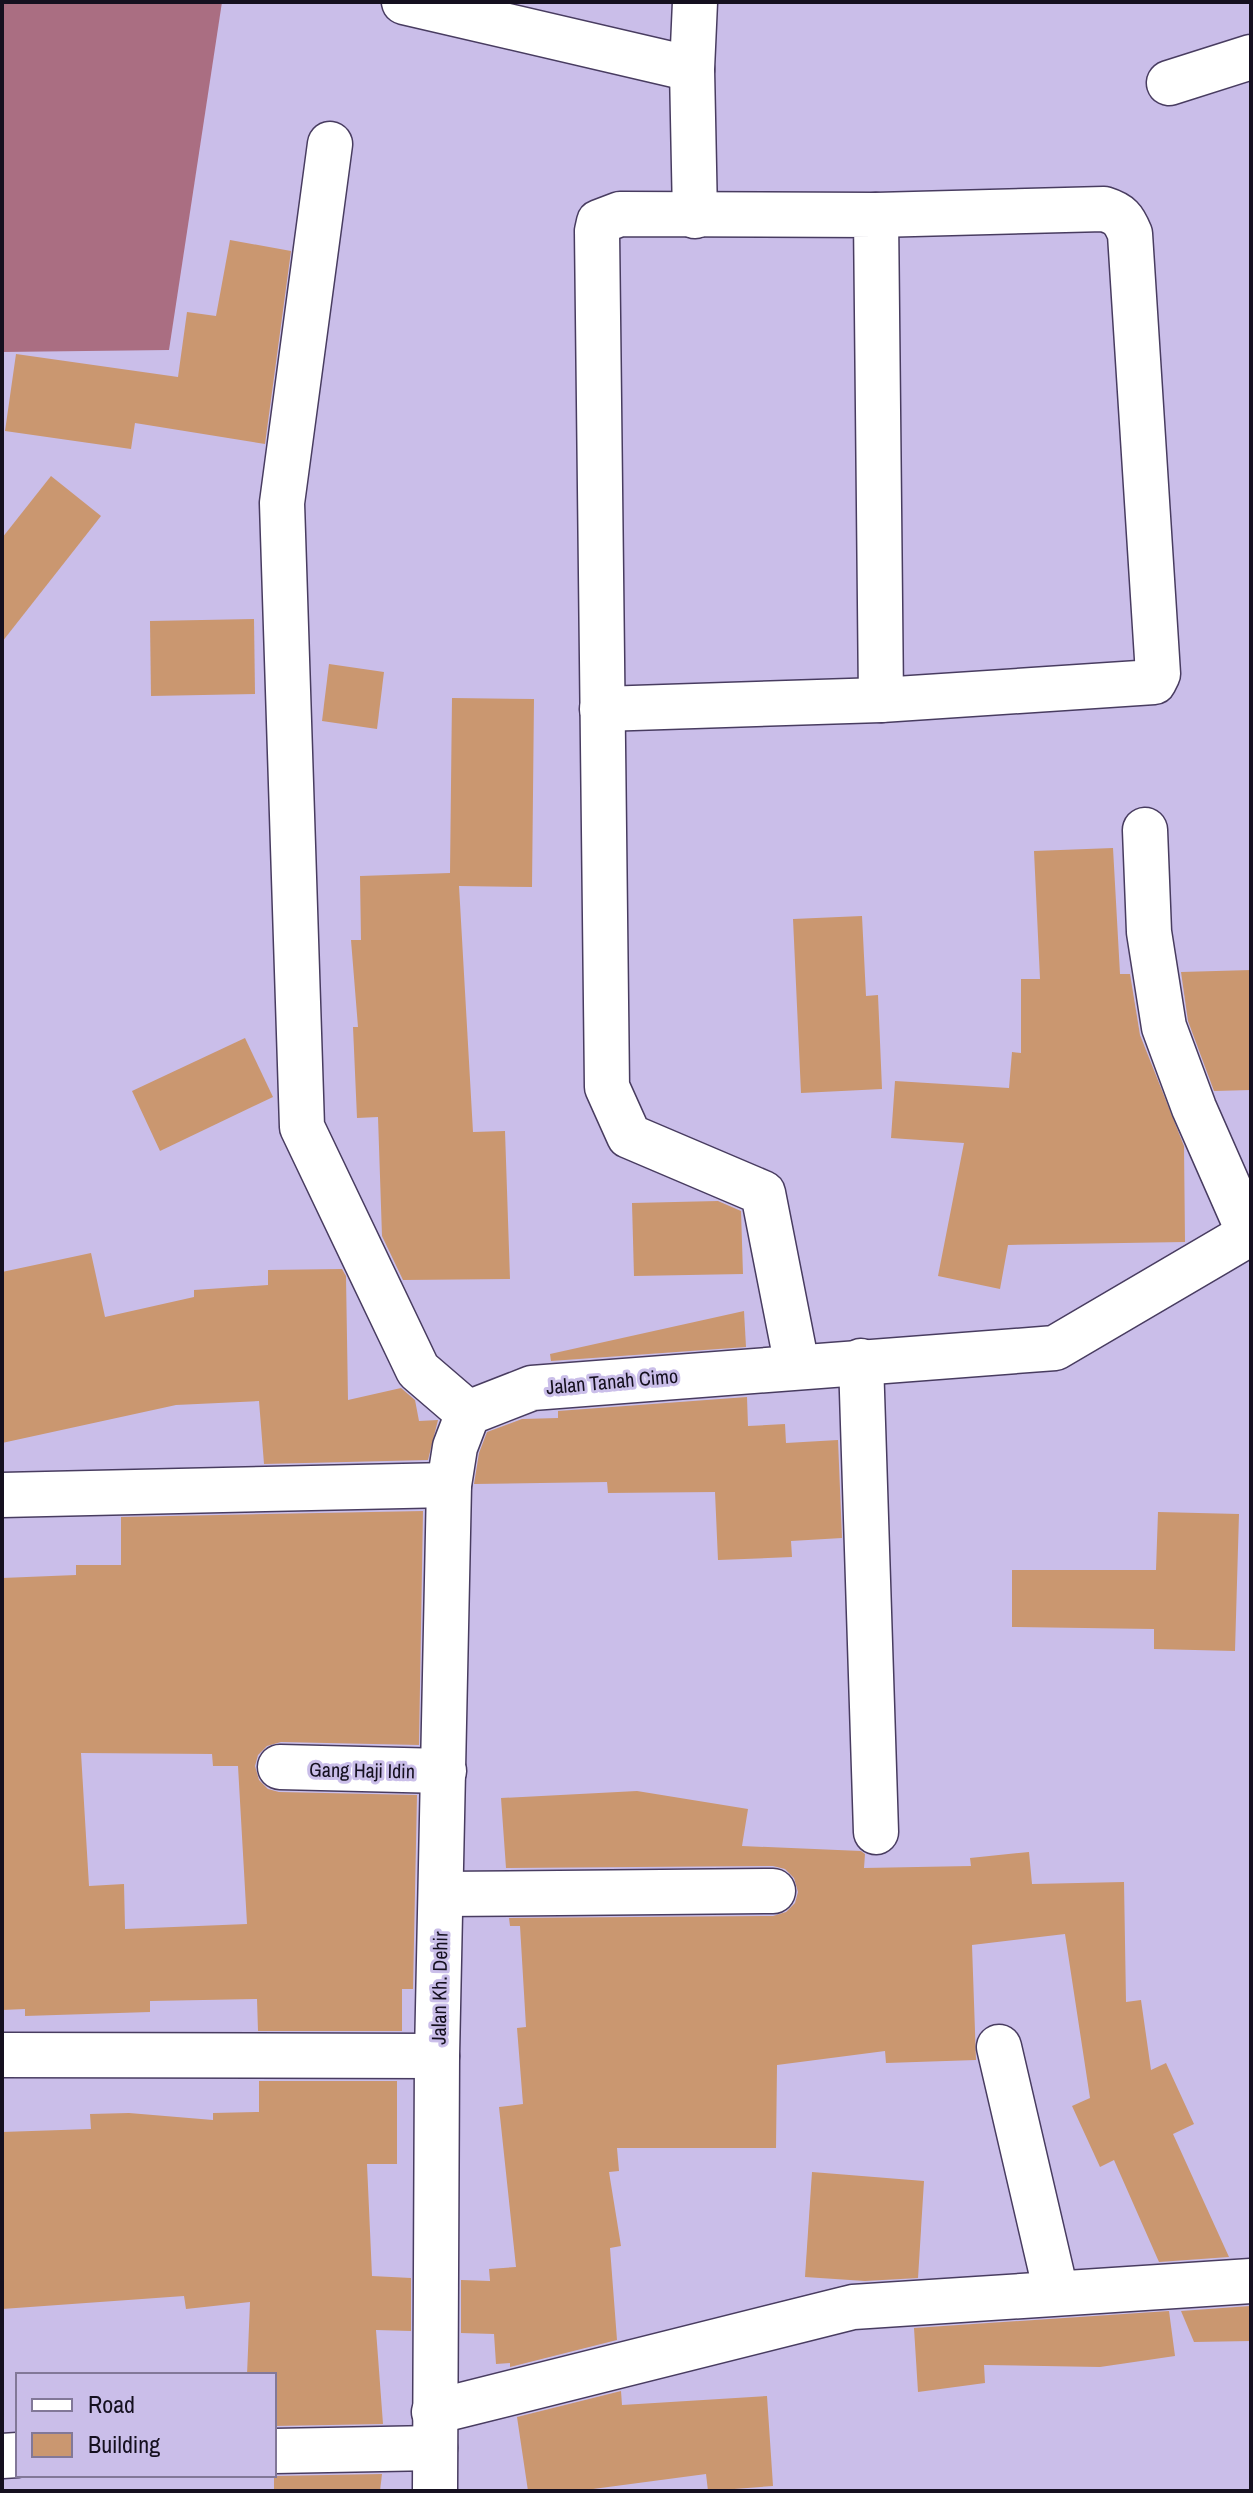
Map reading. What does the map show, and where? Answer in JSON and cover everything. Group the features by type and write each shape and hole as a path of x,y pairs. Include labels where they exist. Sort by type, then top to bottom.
{"street":[{"path":"407,2 692,69"},
{"path":"695,2 692,69 695,216"},
{"path":"1169,83 1251,57"},
{"path":"2,1495 449,1485 455,1447 468,1413 418,1370 302,1127 282,503 330,144"},
{"path":"602,709 881,700 1154,682 1158,674 1130,234 1123,219 1117,213 1104,209 876,215 620,214 599,222 597,231 602,709 607,1087 629,1136 763,1193 797,1366"},
{"path":"876,215 881,700"},
{"path":"1145,830 1149,932 1164,1027 1194,1108 1250,1233"},
{"name":"Jalan Tanah Cimo","path":"468,1413 532,1388 1055,1348 1250,1233"},
{"path":"861,1361 876,1832"},
{"name":"Jalan Kh. Dehir","path":"435,2491 437,2056 449,1485"},
{"name":"Gang Haji Idin","path":"280,1767 444,1771"},
{"path":"441,1894 773,1891"},
{"path":"999,2047 1056,2292"},
{"path":"2,2055 437,2056"},
{"path":"276,2451 434,2430 853,2307 1251,2281"}],"shaded area":[{"path":"2,2 222,2 169,350 2,352"}],"building":[{"path":"230,240 291,251 265,444 135,423 131,449 5,431 16,354 178,377 187,312 216,316"},
{"path":"51,476 101,516 2,642 2,538"},
{"path":"254,619 255,694 151,696 150,621"},
{"path":"329,664 384,672 377,729 322,721"},
{"path":"452,698 534,699 532,887 459,886 473,1132 505,1131 510,1279 403,1280 382,1236 378,1117 357,1118 353,1027 358,1027 351,940 361,940 360,876 450,873"},
{"path":"1113,848 1120,974 1130,974 1140,1035 1184,1146 1185,1242 1008,1245 1000,1289 938,1276 964,1143 891,1138 895,1081 1009,1088 1012,1052 1021,1053 1021,979 1040,979 1034,851"},
{"path":"862,916 866,996 878,995 882,1089 801,1093 793,919"},
{"path":"1251,970 1251,1090 1214,1091 1188,1021 1181,972"},
{"path":"245,1038 273,1097 160,1151 132,1091"},
{"path":"718,1201 741,1211 743,1274 634,1276 632,1203"},
{"path":"91,1253 105,1317 194,1297 194,1290 268,1285 268,1270 342,1269 346,1276 348,1400 401,1388 415,1400 419,1421 438,1420 428,1460 264,1464 259,1401 176,1405 2,1443 2,1272"},
{"path":"744,1311 746,1347 551,1361 550,1354"},
{"path":"747,1397 748,1426 785,1424 786,1443 838,1440 842,1538 791,1541 792,1557 718,1560 715,1492 608,1493 607,1482 474,1484 479,1453 487,1432 522,1419 558,1418 558,1411"},
{"path":"423,1511 419,1745 281,1742 267,1746 258,1755 255,1766 259,1780 268,1789 279,1792 417,1795 413,1989 402,1989 402,2031 258,2031 257,1999 150,2001 150,2012 25,2016 25,2009 2,2010 2,1578 76,1575 76,1565 121,1565 121,1517","holes":["81,1753 212,1754 213,1766 238,1766 247,1924 125,1929 124,1884 89,1886"]},
{"path":"1158,1512 1239,1514 1235,1651 1154,1649 1154,1629 1012,1627 1012,1570 1156,1570"},
{"path":"637,1791 748,1809 742,1846 861,1851 865,1854 864,1868 971,1866 970,1858 1029,1852 1032,1884 1124,1882 1126,2002 1141,2000 1151,2070 1166,2063 1194,2124 1173,2134 1229,2257 1159,2262 1114,2160 1100,2167 1072,2106 1090,2098 1065,1934 972,1945 976,2060 886,2063 885,2051 777,2065 776,2148 617,2148 619,2171 609,2172 621,2246 610,2248 617,2340 510,2367 510,2363 496,2364 494,2334 461,2333 461,2280 490,2281 489,2269 516,2267 499,2107 523,2104 517,2028 526,2027 520,1926 510,1926 509,1918 773,1916 786,1912 795,1903 798,1892 794,1878 785,1869 773,1866 506,1868 501,1798"},
{"path":"259,2081 397,2081 397,2164 367,2164 372,2276 411,2278 411,2331 376,2330 383,2424 276,2426 276,2373 247,2373 250,2302 186,2309 184,2296 2,2309 2,2132 91,2129 90,2114 129,2113 213,2120 213,2113 259,2112"},
{"path":"812,2172 924,2181 918,2278 865,2281 805,2277"},
{"path":"1250,2306 1251,2341 1194,2342 1181,2311"},
{"path":"1169,2311 1175,2356 1100,2367 984,2365 985,2383 918,2392 914,2328"},
{"path":"621,2391 622,2405 767,2396 773,2486 708,2491 706,2474 578,2491 528,2491 517,2417"},
{"path":"382,2474 380,2491 274,2491 276,2476"}]}
